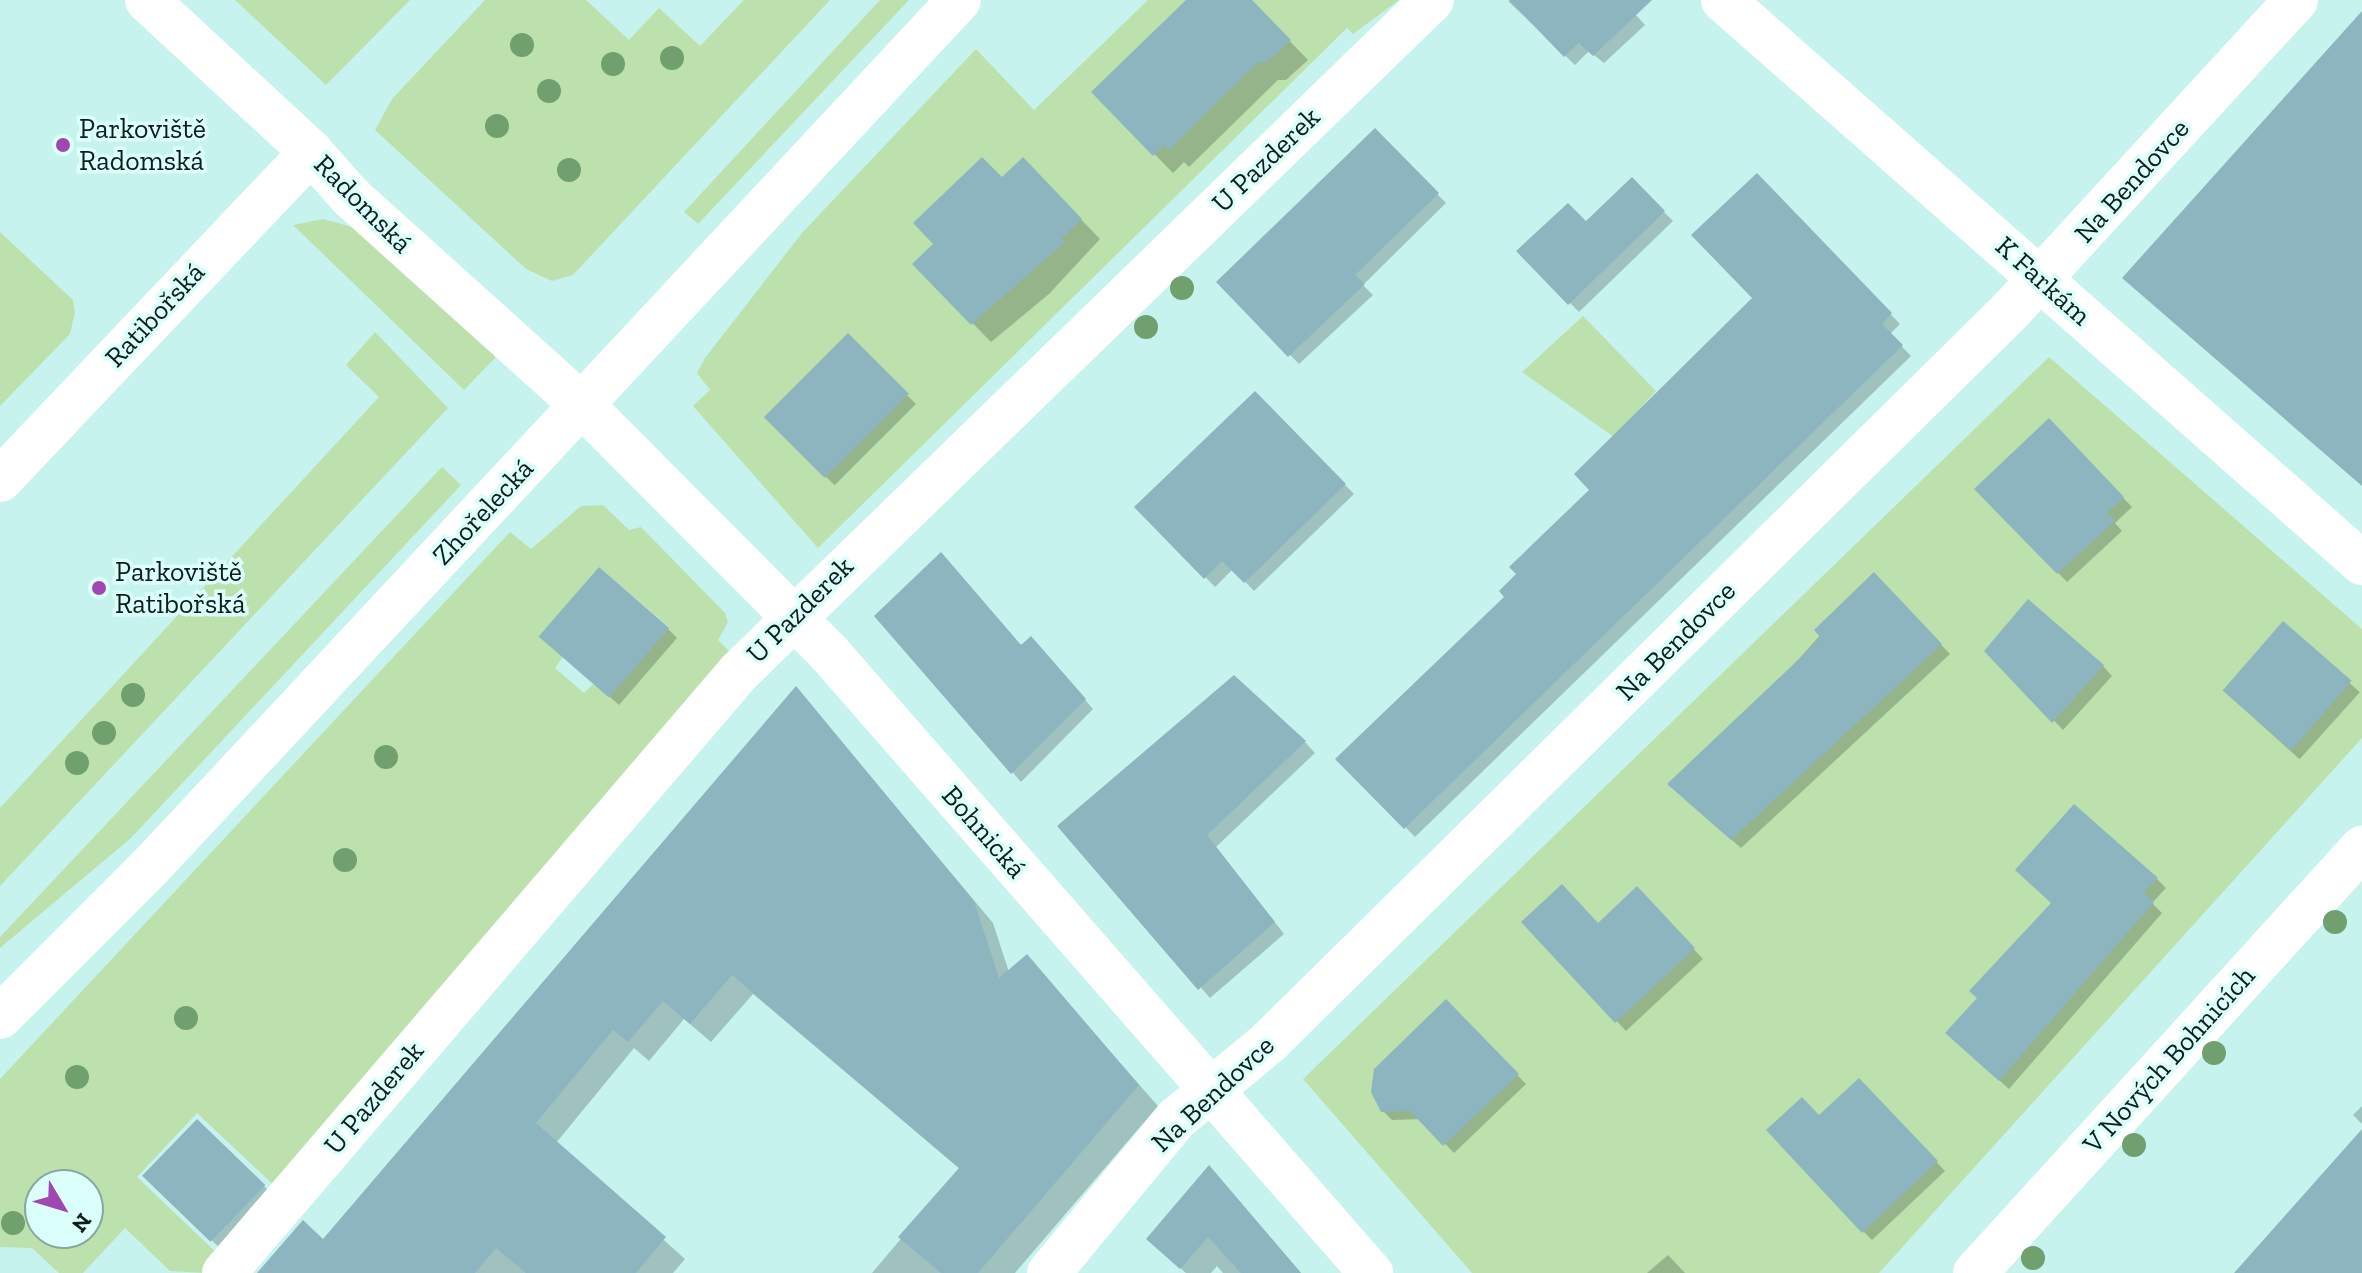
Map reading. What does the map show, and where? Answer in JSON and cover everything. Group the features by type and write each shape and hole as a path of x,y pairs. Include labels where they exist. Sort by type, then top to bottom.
{"street":[{"name":"Radomská","path":"147,0 311,152 351,197 582,405"},
{"name":"Zhořelecká","path":"0,1017 151,866 959,0"},
{"name":"U Pazderek","path":"224,1273 698,717 793,617 1432,0"},
{"name":"K Farkám","path":"1723,0 2362,563"},
{"name":"Na Bendovce","path":"1049,1273 1176,1119 1269,1042 2041,279 2296,0"},
{"name":"Ratibořská","path":"0,480 311,152"},
{"name":"Bohnická","path":"582,405 793,617 1371,1273"},
{"name":"V Nových Bohnicích","path":"1975,1273 2362,848"}],"green space":[{"path":"235,0 410,0 326,85"},
{"path":"485,0 586,0 629,40 659,8 700,46 744,0 830,0 573,275 552,281 526,269 375,130 392,99"},
{"path":"880,0 909,0 698,224 684,212"},
{"path":"1148,0 1399,0 1353,34 1347,28 818,548 693,406 710,390 697,373 705,358 802,233 976,49 1034,110"},
{"path":"323,219 363,230 466,321 496,357 464,390 293,225"},
{"path":"0,232 73,300 75,312 70,334 0,406"},
{"path":"1583,316 1656,391 1614,437 1522,372"},
{"path":"375,332 448,408 0,886 0,808 379,397 346,365"},
{"path":"2049,357 2362,629 2362,738 1879,1273 1472,1273 1303,1079"},
{"path":"442,467 461,485 131,838 0,948 0,937"},
{"path":"603,505 629,530 641,527 725,613 728,622 718,640 730,652 279,1190 197,1113 137,1177 221,1257 205,1273 170,1271 125,1228 83,1273 59,1273 33,1249 104,1249 104,1169 24,1169 24,1248 0,1247 0,1079 510,532 531,549 581,506","holes":["599,567 669,627 609,697 593,684 584,693 555,668 563,657 541,637"]}],"building":[{"path":"1186,0 1252,0 1291,40 1267,62 1258,62 1169,150 1165,145 1153,156 1091,92"},
{"path":"1509,0 1652,0 1593,56 1579,43 1564,57"},
{"path":"2362,11 2362,486 2122,278"},
{"path":"1375,128 1439,193 1355,275 1365,284 1288,357 1216,282"},
{"path":"982,157 1002,177 1023,157 1082,219 1061,239 1065,242 971,325 912,264 933,244 913,223"},
{"path":"1757,173 1892,313 1882,324 1903,345 1404,829 1335,759 1504,597 1499,591 1516,574 1509,567 1589,490 1574,474 1752,298 1691,235"},
{"path":"1632,177 1665,211 1568,305 1516,251 1568,203 1586,221"},
{"path":"848,333 909,394 825,478 764,417"},
{"path":"1255,391 1346,484 1244,583 1222,561 1204,579 1134,507"},
{"path":"2049,418 2124,497 2107,513 2115,521 2057,574 1974,489"},
{"path":"941,552 1021,645 1031,636 1086,699 1011,774 874,616"},
{"path":"599,567 669,628 609,697 539,636"},
{"path":"1874,572 1942,644 1731,840 1667,784 1798,660 1820,637 1814,630"},
{"path":"2028,599 2104,665 2052,723 1984,651"},
{"path":"2283,621 2352,681 2291,750 2223,690"},
{"path":"1234,675 1306,741 1207,835 1275,922 1198,990 1057,826"},
{"path":"796,686 974,901 999,978 1027,954 1139,1085 978,1273 941,1273 898,1237 959,1168 732,975 690,1024 663,1001 628,1042 613,1030 536,1123 666,1237 636,1273 526,1273 496,1248 475,1273 257,1273 303,1220 323,1239"},
{"path":"2074,804 2158,878 2144,893 2154,902 1999,1081 1945,1033 1977,998 1969,991 2051,903 2015,870"},
{"path":"1562,884 1598,923 1637,886 1695,948 1615,1023 1521,922"},
{"path":"1446,999 1519,1074 1443,1146 1410,1111 1381,1112 1371,1092 1374,1069"},
{"path":"1859,1078 1938,1161 1862,1233 1766,1130 1802,1097 1819,1115"},
{"path":"197,1119 265,1185 210,1242 142,1176"},
{"path":"2362,1129 2362,1273 2234,1273"},
{"path":"1209,1165 1301,1273 1241,1273 1208,1237 1180,1269 1146,1239"}],"place":[{"name":"Parkoviště Radomská","path":"63,145"},
{"name":"Parkoviště Ratibořská","path":"99,588"}]}
